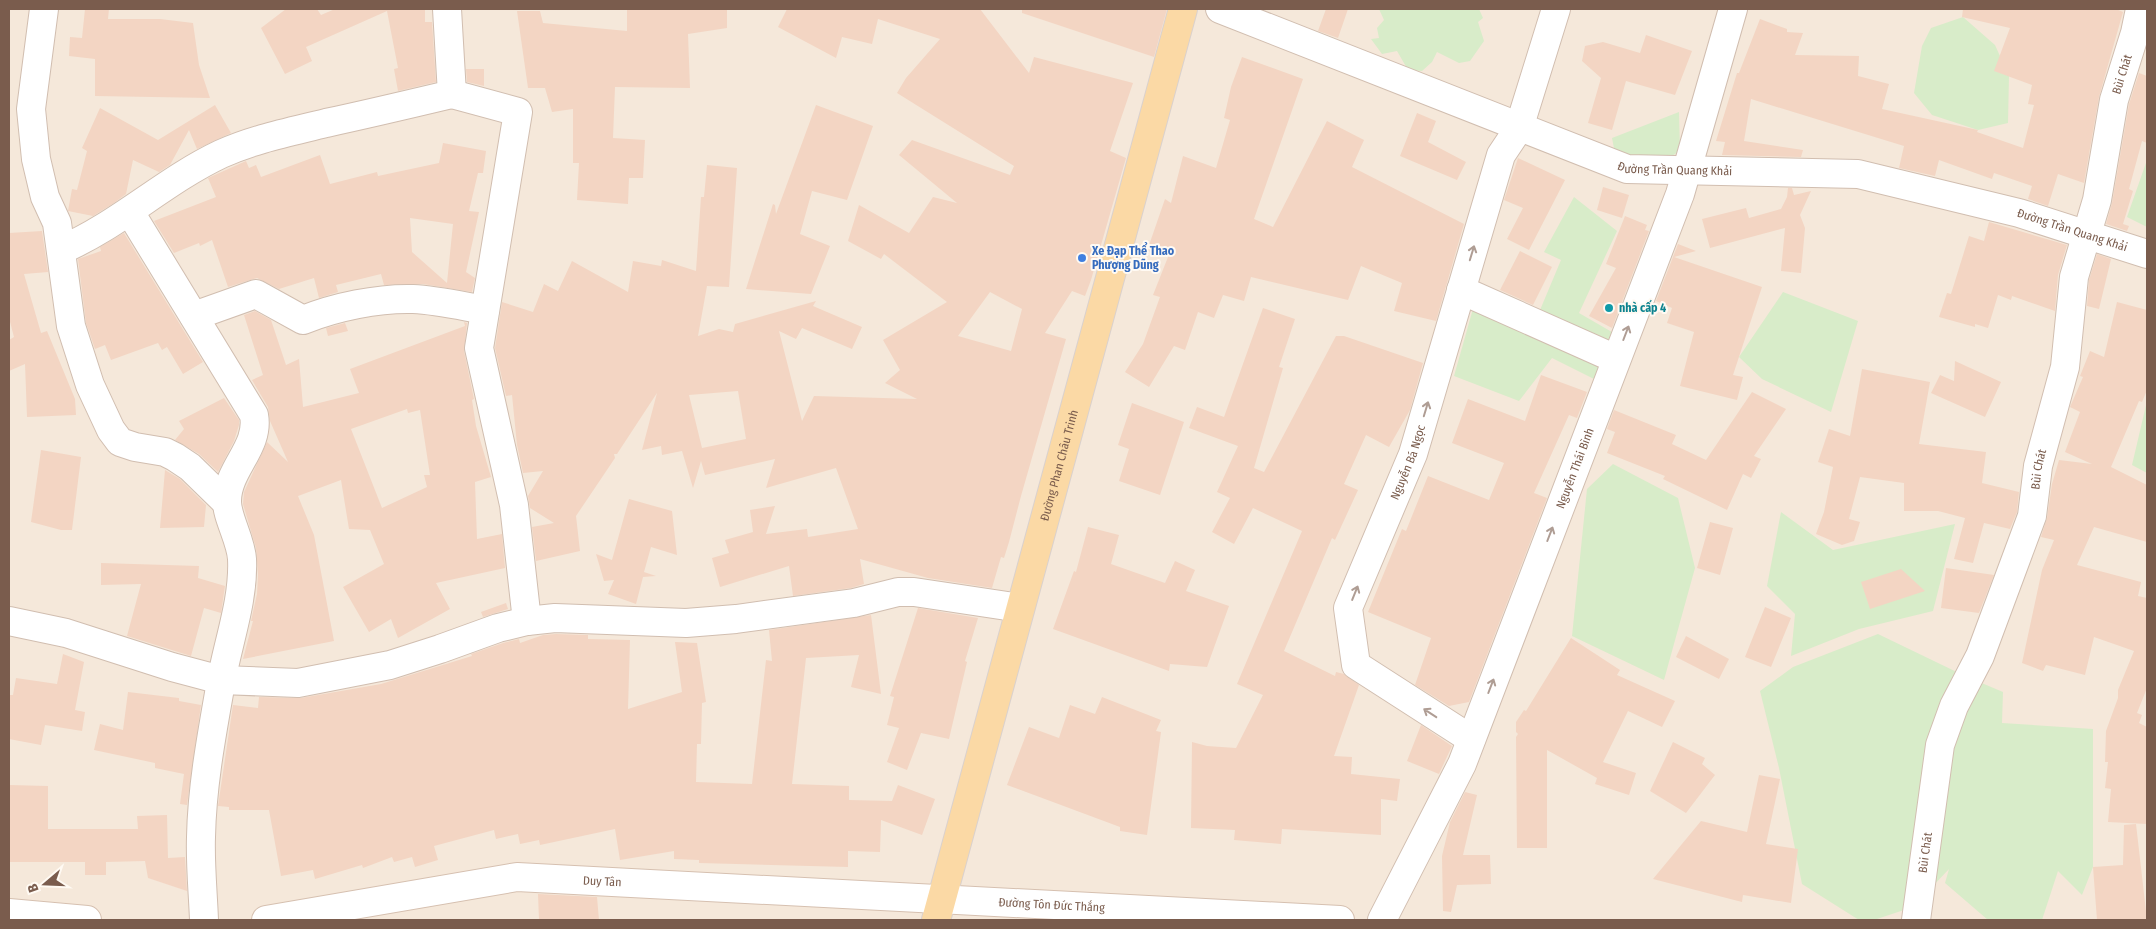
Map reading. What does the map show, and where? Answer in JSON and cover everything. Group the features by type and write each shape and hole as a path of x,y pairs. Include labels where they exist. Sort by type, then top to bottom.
{"main road":[{"name":"Đường Phan Châu Trinh","path":"939,910 1183,9"}],"street":[{"path":"44,9 32,109 36,159 45,197 57,223 71,326 90,385 111,430 120,442 135,447 164,452 175,457 190,467 227,503"},
{"path":"447,9 452,94"},
{"name":"Đường Trần Quang Khải","path":"1220,9 1627,169 1858,174 2020,213 2085,236 2147,254"},
{"name":"Nguyễn Bá Ngọc","path":"1466,752 1356,665 1348,608 1412,454 1501,155 1519,128 1556,9"},
{"name":"Nguyễn Thái Bình","path":"1382,920 1466,752 1688,171 1733,9"},
{"name":"Bùi Chát","path":"1916,920 1940,745 1954,706 1980,656 2032,516 2038,466 2065,368 2074,277 2096,200 2114,100 2135,33 2140,9"},
{"path":"61,250 84,240 130,212 186,172 222,154 263,138 452,94 518,112 479,348 514,505 527,621"},
{"path":"130,212 254,415 256,427 252,440 233,475 227,503 242,558 239,595 221,680 207,773 201,836 204,920"},
{"path":"1461,290 1616,360"},
{"path":"194,316 256,294 303,320 368,303 414,299 485,310"},
{"path":"9,621 66,633 172,667 221,680 298,683 318,681 390,665 440,650 498,628 527,621 555,618 686,623 736,619 854,603 898,592 914,592 1020,608"},
{"name":"Duy Tân","path":"266,920 347,913 517,877 939,910"},
{"name":"Đường Tôn Đức Thắng","path":"939,910 1340,920"},
{"path":"9,913 88,920"}],"shaded area":[{"path":"9,9 2147,9 2147,920 9,920"}],"green space":[{"path":"1379,9 1479,9 1483,18 1478,22 1484,41 1470,61 1459,63 1437,52 1432,62 1422,71 1408,70 1397,51 1382,54 1371,39 1379,38 1377,28 1384,20"},
{"path":"1963,17 1995,45 2009,76 2008,123 1978,130 1932,115 1914,93 1922,46 1931,28"},
{"path":"1679,112 1680,151 1660,163 1616,158 1612,138"},
{"path":"2147,160 2147,227 2127,217"},
{"path":"1574,197 1617,231 1579,313 1624,339 1596,380 1552,358 1519,401 1454,376 1478,291 1535,322 1561,260 1544,252"},
{"path":"1783,292 1858,321 1831,412 1762,379 1739,357"},
{"path":"2147,401 2147,473 2132,465"},
{"path":"1613,464 1678,498 1695,568 1664,680 1572,636 1587,489"},
{"path":"1781,512 1833,550 1955,524 1933,611 1859,629 1791,656 1795,614 1767,586"},
{"path":"1878,634 2003,692 2002,723 2093,729 2093,867 2082,895 2058,871 2042,920 1988,920 1945,883 1949,869 1913,907 1874,920 1859,920 1802,884 1779,768 1760,691 1793,667"}],"building":[{"path":"85,9 109,9 108,19 160,19 193,23 199,65 210,98 95,96 95,59 69,56 70,37 82,38"},
{"path":"286,9 317,9 321,15 335,9 425,9 425,22 432,22 436,82 398,91 394,69 398,68 387,11 306,47 312,61 285,74 261,28"},
{"path":"627,9 727,9 727,28 688,34 690,88 615,87 613,138 645,140 643,178 629,178 628,204 577,200 579,163 573,163 573,109 552,112 545,88 528,88 517,11 540,11 543,23 627,31"},
{"path":"787,9 980,9 1029,73 1034,57 1133,83 1110,151 1126,158 1091,280 1085,296 1072,291 1045,333 1066,339 1009,542 1004,558 1001,557 992,588 928,578 860,559 864,584 851,588 793,596 789,566 720,587 712,558 729,553 725,540 753,532 750,510 775,506 766,534 807,529 808,537 858,529 836,468 766,488 775,459 705,475 701,461 693,488 682,451 662,455 661,446 642,450 657,393 617,454 614,454 615,458 576,516 580,551 536,561 532,527 554,523 530,508 528,496 543,471 523,473 517,445 512,395 506,396 495,348 502,302 533,312 544,284 558,291 572,261 628,292 633,261 661,266 662,260 696,271 701,197 704,197 707,165 737,168 729,287 707,286 698,336 719,329 733,332 735,324 816,301 813,306 862,327 852,349 802,328 796,339 779,331 802,421 814,396 917,399 885,383 900,370 883,340 947,302 884,254 881,259 848,241 859,205 909,233 933,197 957,203 899,155 912,140 1010,175 1014,166 897,93 906,78 940,39 878,19 872,44 842,37 836,58 778,27","holes":["990,292 1022,309 1011,351 958,336","738,391 746,439 702,448 689,395"]},
{"path":"1022,9 1167,9 1154,57 1022,13"},
{"path":"1326,9 1348,9 1338,38 1318,31"},
{"path":"1963,9 2116,9 2123,12 2099,97 2084,183 2058,174 2048,206 2028,199 2032,186 1994,173 1992,179 1939,160 1935,176 1899,168 1904,146 1751,99 1744,141 1803,150 1801,157 1722,155 1725,142 1716,141 1737,73 1739,73 1760,19 1787,29 1787,32 1803,33 1795,55 1859,56 1858,76 1889,84 1882,109 1978,130 1977,132 2023,148 2034,105 2028,104 2032,85 1994,71 2010,28 1962,17"},
{"path":"1646,35 1692,51 1675,95 1626,81 1612,130 1588,123 1601,78 1582,61 1585,46 1603,42 1640,53"},
{"path":"1242,57 1303,79 1254,219 1273,227 1327,121 1364,140 1352,167 1464,224 1436,321 1394,311 1402,283 1361,266 1348,300 1251,277 1244,301 1223,295 1214,318 1198,312 1185,350 1174,346 1149,387 1125,372 1143,344 1160,297 1153,295 1168,257 1147,251 1165,199 1171,203 1183,156 1216,168 1230,120 1224,118 1231,87"},
{"path":"466,69 484,69 484,86 467,82"},
{"path":"2139,73 2147,76 2147,143 2142,141 2129,189 2133,191 2123,224 2129,226 2127,231 2106,224 2112,203 2129,104"},
{"path":"215,105 231,133 197,149 189,130 170,165 159,172 133,160 126,194 114,203 93,216 68,211 72,189 77,190 87,151 82,148 100,108 158,140"},
{"path":"816,105 873,126 847,200 812,191 800,234 830,246 811,294 746,289 773,204 775,205 776,214"},
{"path":"1417,113 1436,121 1428,142 1466,162 1457,180 1400,156"},
{"path":"443,143 486,151 483,173 478,173 469,211 479,212 466,272 475,278 472,292 423,284 384,285 381,274 336,285 338,292 319,298 314,278 279,289 257,278 228,287 212,240 200,246 199,243 174,253 154,221 216,197 208,178 246,161 249,168 256,165 261,177 320,155 330,184 377,172 378,176 439,163","holes":["410,218 453,224 447,283 412,252"]},
{"path":"1518,158 1565,180 1529,250 1507,239 1523,208 1504,200"},
{"path":"1603,187 1629,195 1622,218 1597,210"},
{"path":"1788,188 1792,188 1794,195 1811,191 1800,215 1805,228 1801,273 1781,271 1785,228 1710,248 1702,219 1746,208 1749,218 1781,209 1787,197"},
{"path":"1625,216 1647,225 1645,230 1649,231 1612,328 1589,316 1616,268 1606,264"},
{"path":"1989,222 2067,245 2058,275 2055,311 2012,296 2011,300 1998,295 1988,328 1975,324 1975,327 1939,317 1947,293 1951,294 1969,236 1984,241"},
{"path":"42,231 48,272 24,274 41,333 47,331 75,399 76,415 27,417 25,364 9,371 9,340 14,337 9,318 9,233"},
{"path":"124,233 203,362 183,374 167,347 162,350 158,343 111,360 105,345 95,349 86,323 78,259 101,251 100,247"},
{"path":"1678,244 1696,251 1674,257 1762,287 1733,375 1743,377 1737,400 1680,386 1694,332 1667,323 1672,308 1656,301"},
{"path":"1520,251 1552,267 1533,305 1500,290"},
{"path":"2097,254 2111,259 2099,309 2087,306 2089,280"},
{"path":"2117,302 2147,310 2147,390 2142,402 2139,401 2111,467 2147,485 2147,542 2094,527 2077,565 2141,582 2138,596 2147,598 2147,688 2137,713 2142,715 2139,723 2147,727 2147,824 2108,822 2111,789 2105,788 2108,762 2105,762 2106,731 2118,698 2118,690 2134,651 2094,637 2085,675 2046,665 2043,671 2022,663 2042,570 2054,540 2041,537 2047,518 2052,484 2059,460 2092,464 2065,452 2080,412 2070,407 2083,377 2080,376 2090,351 2104,357"},
{"path":"1263,308 1295,319 1279,367 1283,368 1254,468 1264,472 1336,336 1344,336 1423,363 1410,410 1389,447 1366,435 1344,484 1358,490 1335,540 1332,538 1284,651 1335,676 1336,672 1344,674 1359,685 1334,756 1352,757 1351,774 1400,779 1397,801 1381,799 1381,835 1282,829 1281,844 1234,840 1235,830 1191,828 1192,742 1207,746 1236,748 1263,695 1237,684 1302,531 1253,508 1234,544 1212,532 1230,498 1217,492 1238,446 1189,428 1197,407 1224,417"},
{"path":"255,311 271,320 286,365 299,359 303,407 359,393 350,369 465,326 464,322 467,323 464,351 474,399 472,400 476,426 491,477 475,482 477,539 502,534 505,568 436,583 450,609 398,638 391,619 369,632 343,587 384,564 370,530 349,529 341,480 298,496 314,535 334,641 243,659 253,621 251,621 257,594 258,575 256,548 243,504 244,492 267,442 288,462 270,421 268,407 252,380 263,375 244,315","holes":["407,409 408,413 420,410 430,475 424,475 427,487 382,508 351,429"]},
{"path":"345,323 348,331 328,336 326,328"},
{"path":"1955,361 2001,382 1985,417 1931,393 1940,375 1954,381"},
{"path":"1862,369 1930,382 1919,444 1986,452 1982,483 2019,492 2017,512 2010,529 1984,523 1973,563 1954,559 1965,518 1938,511 1904,511 1904,483 1860,477 1849,519 1860,522 1854,541 1842,545 1816,534 1824,512 1833,467 1818,462 1829,429 1850,436"},
{"path":"1541,375 1587,392 1577,418 1569,415 1534,493 1547,498 1469,702 1449,706 1415,685 1431,638 1368,612 1402,529 1406,531 1428,476 1489,500 1504,463 1452,443 1468,399 1525,421"},
{"path":"1752,392 1786,409 1754,456 1761,459 1751,478 1743,474 1727,510 1663,479 1665,476 1607,453 1615,432 1607,429 1614,410 1676,435 1672,444 1706,460"},
{"path":"224,398 239,420 239,425 234,441 218,472 199,454 175,440 184,429 179,421"},
{"path":"1132,403 1184,422 1160,495 1119,481 1129,449 1118,445"},
{"path":"41,450 81,457 72,530 61,530 31,522"},
{"path":"165,470 180,479 206,505 204,527 160,528"},
{"path":"629,499 672,511 677,555 651,547 644,572 656,576 643,577 636,604 608,594 614,580 604,581 596,554 612,560"},
{"path":"1710,522 1733,528 1720,575 1697,568"},
{"path":"1088,527 1119,535 1111,564 1165,583 1175,561 1195,570 1186,591 1229,606 1207,667 1170,664 1169,671 1053,629 1074,571 1076,572"},
{"path":"101,563 199,566 198,578 225,586 221,613 204,608 191,656 127,636 141,584 101,585"},
{"path":"1946,568 1994,575 1979,613 1941,608"},
{"path":"1901,569 1925,591 1870,609 1861,582"},
{"path":"506,603 508,609 483,617 481,612"},
{"path":"1765,607 1791,618 1771,667 1745,657"},
{"path":"918,608 978,618 965,661 967,662 949,739 921,733 907,770 887,762 899,728 887,725 894,697 890,696"},
{"path":"871,615 881,694 851,687 859,655 806,658 792,784 849,786 849,800 892,801 898,785 935,799 922,835 881,820 880,852 848,851 848,867 699,863 699,860 674,859 674,851 620,860 615,829 540,845 539,840 520,844 518,834 496,839 494,830 434,846 438,860 415,867 412,857 394,862 392,857 363,868 362,865 315,879 313,870 281,876 269,810 229,810 229,807 218,806 233,705 258,708 259,697 301,698 381,684 472,656 471,654 503,643 519,639 520,643 543,635 556,634 588,635 588,639 630,640 628,709 682,692 675,642 697,643 706,702 702,703 701,744 697,744 696,782 752,784 766,660 772,661 769,630"},
{"path":"1686,636 1729,659 1719,679 1676,657"},
{"path":"1571,638 1620,670 1617,675 1675,701 1662,727 1628,711 1603,762 1636,773 1629,795 1595,784 1597,778 1547,750 1547,848 1517,848 1516,737 1518,734 1516,732 1516,722 1524,710 1526,711"},
{"path":"63,654 84,662 75,710 85,712 82,731 45,725 41,745 9,739 9,695 13,695 16,678 57,684"},
{"path":"128,692 179,698 179,701 201,705 187,805 180,804 184,774 155,768 155,763 94,750 100,724 123,730"},
{"path":"1102,697 1161,720 1156,731 1161,732 1147,835 1120,831 1120,827 1007,785 1029,727 1059,738 1070,705 1095,714"},
{"path":"1421,725 1452,746 1439,774 1407,761"},
{"path":"1673,742 1705,758 1702,764 1715,775 1686,813 1650,791"},
{"path":"1759,775 1780,779 1766,844 1798,849 1791,903 1743,895 1742,902 1653,879 1701,821 1747,832"},
{"path":"9,785 48,786 48,829 138,829 137,816 167,815 168,858 185,857 187,891 148,878 145,861 106,862 106,875 85,875 85,862 9,862"},
{"path":"1465,792 1477,795 1463,855 1490,855 1491,884 1457,885 1451,912 1443,911 1442,856 1450,822"},
{"path":"2136,824 2147,920 2097,920 2093,867 2123,865 2124,825"},
{"path":"538,894 597,897 599,920 539,920"}],"place":[{"name":"Xe Đạp Thể Thao Phượng Dũng","path":"1082,258"},
{"name":"nhà cấp 4","path":"1609,308"}]}
